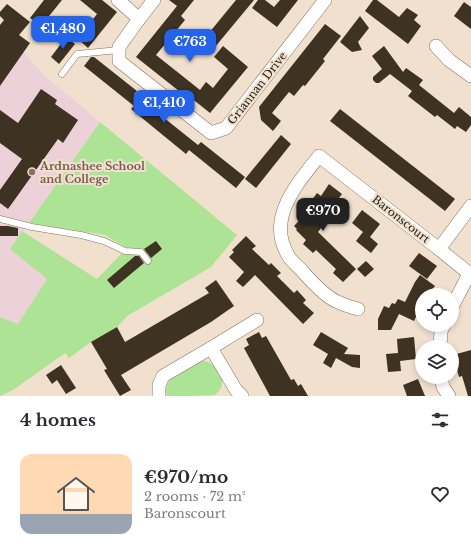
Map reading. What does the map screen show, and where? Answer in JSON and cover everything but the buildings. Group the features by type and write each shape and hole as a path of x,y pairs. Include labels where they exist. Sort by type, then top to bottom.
{"street":[{"path":"118,0 139,19"},
{"path":"119,50 139,19 154,0"},
{"name":"Griannan Drive","path":"119,50 119,61 211,133 226,128 325,0"},
{"path":"436,46 449,60 471,76"},
{"name":"Baronscourt","path":"358,309 336,302 314,284 289,257 282,240 281,220 286,202 295,187 319,156 439,248 470,275"},
{"path":"439,248 471,206"},
{"path":"459,295 470,275"},
{"path":"159,396 159,385 163,376 257,320"},
{"path":"211,348 235,394"},
{"path":"442,384 449,396"}],"lane":[{"path":"62,74 77,54 119,50"},
{"path":"0,219 32,228 81,235 104,241 125,251 141,252 148,261"}],"shaded area":[{"name":"Ardnashee School and College","path":"0,32 14,42 46,77 100,122 10,249 47,279 18,324 0,317"}],"green space":[{"path":"100,122 237,235 211,267 127,316 117,327 91,342 69,358 65,353 13,390 0,396 0,317 18,324 47,279 10,249 22,231 97,279 127,248 105,235 29,223"},
{"path":"199,361 208,362 220,373 222,383 219,392 214,395 167,396 166,390 171,379 182,370"}],"place":[{"name":"Ardnashee School and College","path":"32,172"}]}
